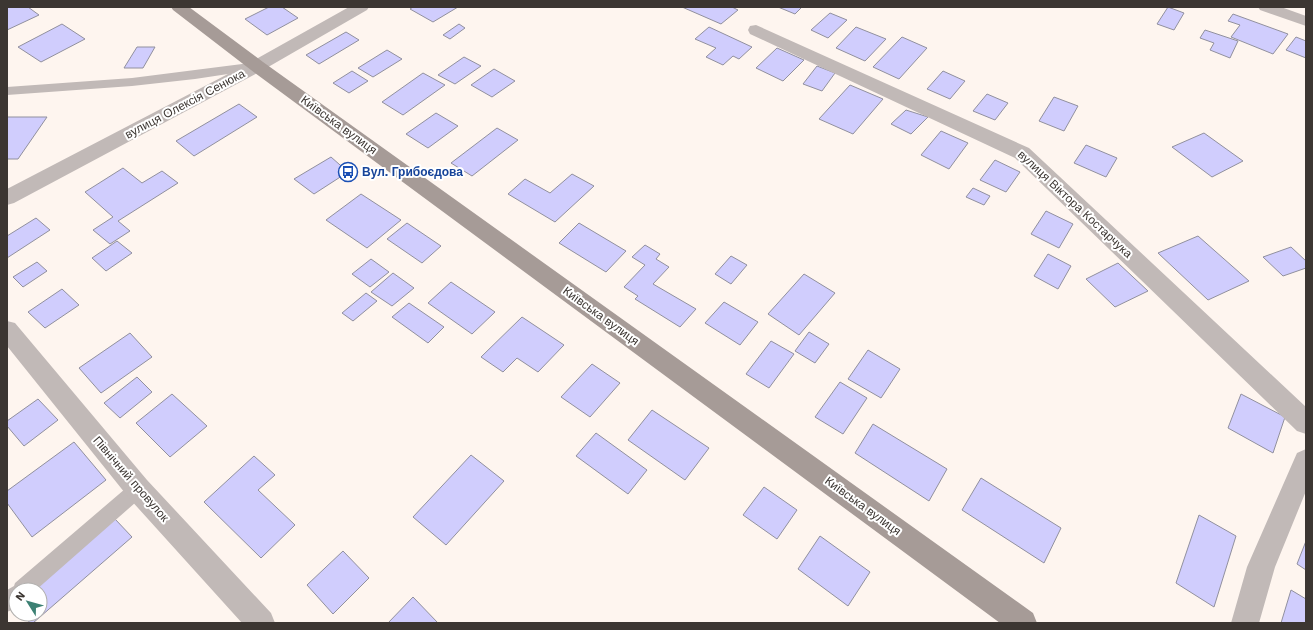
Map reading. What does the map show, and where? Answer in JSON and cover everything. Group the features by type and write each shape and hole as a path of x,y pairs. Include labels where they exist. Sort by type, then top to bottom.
{"main road":[{"name":"Київська вулиця","path":"179,7 257,66 1023,623"}],"street":[{"name":"вулиця Олексія Сенюка","path":"7,198 257,66 362,7"},
{"path":"1266,7 1306,21"},
{"name":"вулиця Віктора Костарчука","path":"756,30 1022,153 1306,423"},
{"name":"Північний провулок","path":"7,330 138,489 261,623"},
{"path":"1245,623 1261,567 1306,462"}],"lane":[{"path":"7,91 80,87 214,73 257,66"},
{"path":"31,582 138,489"}],"building":[{"path":"7,7 28,7 39,15 7,30"},
{"path":"269,7 282,7 298,18 267,35 245,19"},
{"path":"413,7 458,7 433,22 410,9"},
{"path":"682,7 732,7 738,10 721,24"},
{"path":"778,7 802,7 795,14"},
{"path":"1168,7 1184,13 1174,30 1157,24"},
{"path":"830,13 847,20 828,38 811,30"},
{"path":"1233,14 1288,34 1273,54 1231,37 1240,25 1228,21"},
{"path":"62,24 85,39 41,62 18,47"},
{"path":"459,24 465,28 450,39 443,35"},
{"path":"709,27 752,47 739,59 733,56 723,65 706,57 716,48 695,39"},
{"path":"856,27 886,39 865,61 836,48"},
{"path":"1205,30 1238,41 1230,58 1210,50 1214,43 1200,38"},
{"path":"346,32 359,40 319,64 306,55"},
{"path":"902,37 927,48 899,79 873,67"},
{"path":"1296,37 1306,41 1306,58 1286,50"},
{"path":"137,47 155,47 143,68 124,68"},
{"path":"777,48 804,60 783,81 756,68"},
{"path":"387,50 402,59 373,77 358,68"},
{"path":"464,57 481,66 455,84 438,75"},
{"path":"817,66 835,73 822,91 803,84"},
{"path":"494,69 515,81 492,97 471,85"},
{"path":"352,71 368,81 349,93 333,83"},
{"path":"943,71 965,81 950,99 927,89"},
{"path":"423,73 445,85 403,115 382,102"},
{"path":"850,85 883,99 853,134 819,119"},
{"path":"987,94 1008,103 995,120 973,111"},
{"path":"1054,97 1078,106 1064,131 1039,121"},
{"path":"239,104 257,117 194,156 176,141"},
{"path":"906,110 928,117 911,134 891,124"},
{"path":"436,113 458,126 428,148 406,134"},
{"path":"7,117 47,117 18,159 7,159"},
{"path":"497,128 518,140 472,176 451,163"},
{"path":"941,131 968,143 949,169 921,155"},
{"path":"1204,133 1243,161 1212,177 1172,147"},
{"path":"1086,145 1117,158 1106,177 1074,163"},
{"path":"331,157 348,172 314,194 294,179"},
{"path":"995,160 1020,172 1006,192 980,180"},
{"path":"123,168 142,183 162,171 178,183 118,221 130,231 110,244 93,230 113,217 85,192"},
{"path":"572,174 594,186 555,222 508,194 525,179 550,193"},
{"path":"973,188 990,196 984,205 966,197"},
{"path":"361,194 401,220 367,248 326,220"},
{"path":"1046,211 1073,224 1059,248 1031,234"},
{"path":"36,218 50,230 7,258 7,236"},
{"path":"407,223 441,246 422,263 387,239"},
{"path":"579,223 626,251 606,272 559,243"},
{"path":"1198,236 1249,281 1208,300 1158,253"},
{"path":"117,241 132,253 106,271 92,258"},
{"path":"645,245 660,254 656,259 669,267 653,284 696,309 680,327 635,299 638,296 624,287 645,265 632,257"},
{"path":"1291,247 1306,261 1306,268 1283,276 1263,257"},
{"path":"1048,254 1071,266 1058,289 1034,276"},
{"path":"731,256 747,265 731,284 715,274"},
{"path":"371,259 389,272 370,287 352,274"},
{"path":"37,262 47,271 23,287 13,277"},
{"path":"1118,263 1148,291 1115,307 1086,279"},
{"path":"393,273 414,288 392,306 371,292"},
{"path":"804,274 835,293 799,335 768,314"},
{"path":"451,282 495,312 472,334 428,303"},
{"path":"62,289 79,305 45,328 28,312"},
{"path":"366,293 377,301 353,321 342,313"},
{"path":"724,302 758,322 740,345 705,323"},
{"path":"409,303 444,327 428,343 392,317"},
{"path":"522,317 564,345 538,372 517,358 503,372 481,357"},
{"path":"809,332 829,344 815,363 795,351"},
{"path":"130,333 152,357 101,393 79,368"},
{"path":"771,341 794,354 769,388 746,374"},
{"path":"868,350 900,369 881,398 848,379"},
{"path":"592,364 620,383 590,417 561,397"},
{"path":"137,377 152,392 120,418 104,403"},
{"path":"840,382 867,398 843,434 815,417"},
{"path":"172,394 207,426 170,457 136,423"},
{"path":"1241,394 1285,417 1273,453 1228,428"},
{"path":"38,399 58,420 24,446 7,426 7,421"},
{"path":"652,410 709,448 685,480 628,440"},
{"path":"873,424 947,469 929,501 855,453"},
{"path":"596,433 647,470 628,494 576,456"},
{"path":"74,442 106,480 32,537 7,503 7,491"},
{"path":"471,455 504,481 446,545 413,517"},
{"path":"254,456 275,475 258,490 295,525 261,558 204,502"},
{"path":"981,478 1061,528 1044,563 962,510"},
{"path":"764,487 797,510 777,539 743,515"},
{"path":"1199,515 1236,536 1214,607 1176,583"},
{"path":"115,519 132,537 48,610 48,582 40,582"},
{"path":"820,536 870,572 848,606 798,569"},
{"path":"1306,541 1306,570 1297,564"},
{"path":"343,551 369,578 333,614 307,585"},
{"path":"1291,590 1306,599 1306,623 1281,623"},
{"path":"413,597 438,623 388,623"}],"place":[{"name":"Вул. Грибоєдова","path":"348,172"}]}
